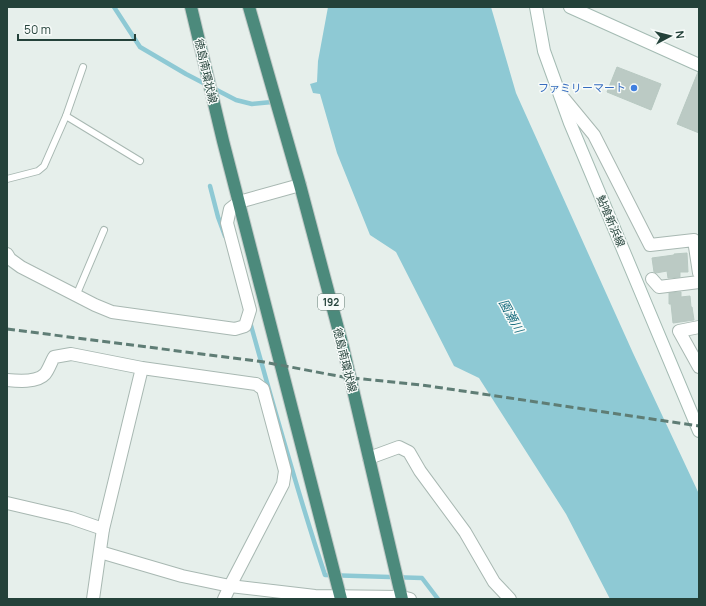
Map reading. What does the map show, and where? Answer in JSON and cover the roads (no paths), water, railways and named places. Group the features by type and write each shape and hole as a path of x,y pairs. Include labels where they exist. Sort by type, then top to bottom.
{"highway":[{"name":"徳島南環状線","path":"192,7 223,141 340,597"},
{"name":"徳島南環状線","path":"250,7 300,185 343,347 368,458 405,598"}],"street":[{"name":"鮎喰新浜線","path":"536,7 544,51 573,130 699,431"},
{"path":"570,7 699,65"},
{"path":"559,92 594,135 650,245 694,240 699,273"},
{"path":"7,254 10,259 21,267 76,296 112,312 235,329 245,326 250,310 227,223 230,209 239,202 300,185"},
{"path":"652,279 659,287 699,282"},
{"path":"699,327 679,330 699,367"},
{"path":"7,380 24,381 36,379 44,375 54,357 71,354 142,368 256,384 264,389 285,471 283,484 224,599"},
{"path":"93,599 102,529 142,368"},
{"path":"368,458 399,447 409,452 420,471 465,532 494,582 510,599"},
{"path":"7,503 71,518 102,529"},
{"path":"100,552 182,576 230,586 315,596 405,598"}],"lane":[{"path":"7,179 38,171 44,166 66,116 83,67"},
{"path":"66,116 140,161"},
{"path":"76,296 104,230"}],"water":[{"name":"園瀬川","path":"328,7 491,7 516,93 633,353 699,494 699,599 610,599 566,514 479,378 454,366 396,252 370,235 337,153 320,94 313,93 310,84 317,82 318,61"}],"waterway":[{"path":"114,7 140,47 186,74 236,100 252,104 272,102"},
{"path":"210,186 218,217 225,236"},
{"path":"250,322 295,481 325,575 422,578 438,599"}],"railway":[{"path":"7,329 264,362 343,377 422,385 699,426"}],"place":[{"name":"ファミリーマート","path":"634,88"}]}
